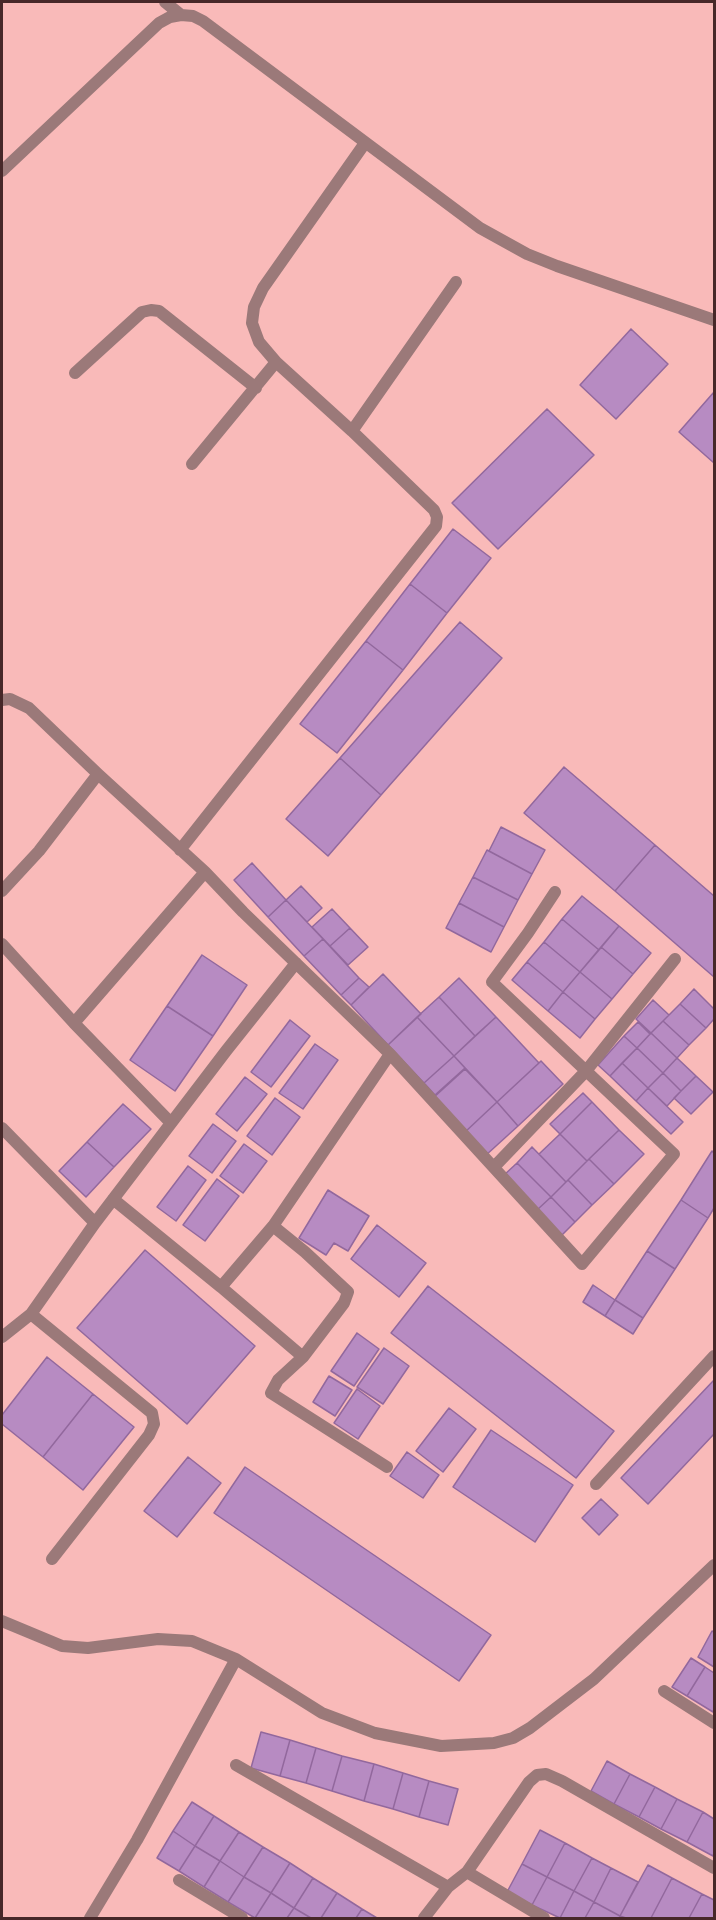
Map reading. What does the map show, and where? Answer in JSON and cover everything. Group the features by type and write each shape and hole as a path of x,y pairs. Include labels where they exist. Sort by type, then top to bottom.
{"street":[{"path":"165,2 181,15"},
{"path":"2,171 159,23 170,17 193,16 203,21 480,228 527,254 557,266 714,320"},
{"path":"180,850 436,526 437,517 434,510 276,362 259,342 252,323 254,307 263,288 365,143"},
{"path":"352,431 456,282"},
{"path":"75,374 142,312 151,310 159,311 256,388"},
{"path":"192,464 276,362"},
{"path":"2,700 10,699 29,708 205,872 243,912 390,1054 582,1264 674,1154 492,982 555,892"},
{"path":"2,891 39,851 98,774"},
{"path":"74,1023 205,872"},
{"path":"2,944 74,1023 171,1123"},
{"path":"494,1167 586,1071 675,959"},
{"path":"2,1337 31,1314 113,1199 296,963"},
{"path":"221,1287 273,1226 390,1054"},
{"path":"2,1128 95,1223"},
{"path":"113,1199 303,1357"},
{"path":"273,1226 348,1292 344,1303 303,1357 278,1380 271,1393 387,1467"},
{"path":"31,1314 152,1413 154,1424 149,1435 52,1559"},
{"path":"596,1484 714,1356"},
{"path":"2,1621 62,1646 88,1648 158,1639 192,1641 236,1659 322,1713 375,1732 441,1746 494,1743 530,1728 594,1679 714,1565"},
{"path":"90,1918 137,1840 236,1659"},
{"path":"664,1691 714,1723"},
{"path":"236,1765 448,1887"},
{"path":"424,1918 448,1887 467,1872 529,1782 537,1775 546,1774 562,1781 714,1868"},
{"path":"467,1872 544,1918"},
{"path":"179,1880 242,1918"}],"building":[{"path":"631,329 668,364 616,419 580,385"},
{"path":"714,392 714,463 679,432"},
{"path":"547,409 594,455 498,549 452,503"},
{"path":"453,529 491,558 447,613 410,584"},
{"path":"410,584 447,613 403,670 366,641"},
{"path":"460,622 502,658 381,795 340,758"},
{"path":"366,641 403,670 337,753 300,724"},
{"path":"340,758 381,795 328,856 286,819"},
{"path":"564,767 655,845 615,891 524,813"},
{"path":"501,827 545,850 532,874 489,851"},
{"path":"655,845 714,896 714,977 615,891"},
{"path":"487,850 532,874 518,900 473,877"},
{"path":"252,863 286,900 268,917 234,880"},
{"path":"473,877 518,900 504,927 459,903"},
{"path":"301,886 322,908 307,922 286,900"},
{"path":"582,896 619,926 599,950 562,919"},
{"path":"286,900 323,939 304,956 268,917"},
{"path":"459,903 504,927 491,952 446,928"},
{"path":"332,909 350,928 330,946 312,927"},
{"path":"562,919 599,950 580,972 544,942"},
{"path":"619,926 651,953 633,974 601,947"},
{"path":"350,928 368,947 348,965 330,946"},
{"path":"323,939 359,978 341,995 304,956"},
{"path":"544,942 580,972 563,992 527,962"},
{"path":"601,947 633,974 612,999 580,972"},
{"path":"202,955 247,985 213,1036 167,1006"},
{"path":"527,962 563,992 548,1011 512,980"},
{"path":"580,972 612,999 595,1019 563,992"},
{"path":"383,974 421,1014 388,1045 351,1005"},
{"path":"359,978 369,987 351,1005 341,995"},
{"path":"459,978 496,1017 475,1036 439,997"},
{"path":"694,989 714,1009 714,1019 706,1028 680,1004"},
{"path":"563,992 595,1019 580,1038 548,1011"},
{"path":"439,997 475,1036 454,1056 417,1017"},
{"path":"653,1000 669,1015 651,1033 636,1019"},
{"path":"680,1004 706,1028 689,1045 663,1021"},
{"path":"167,1006 213,1036 175,1091 130,1060"},
{"path":"417,1017 454,1056 424,1083 388,1045"},
{"path":"496,1017 539,1063 497,1102 454,1056"},
{"path":"290,1020 310,1036 271,1087 251,1072"},
{"path":"663,1021 689,1045 677,1058 651,1033"},
{"path":"638,1022 650,1034 637,1048 624,1036"},
{"path":"651,1033 677,1058 663,1073 637,1048"},
{"path":"624,1036 637,1048 610,1076 598,1065"},
{"path":"315,1044 338,1060 303,1109 279,1093"},
{"path":"637,1048 663,1073 648,1088 622,1063"},
{"path":"454,1056 465,1068 435,1095 424,1083"},
{"path":"677,1058 696,1076 681,1091 663,1073"},
{"path":"541,1061 563,1084 518,1126 497,1102"},
{"path":"622,1063 648,1088 636,1101 610,1076"},
{"path":"465,1069 497,1102 464,1133 432,1099"},
{"path":"663,1073 681,1091 667,1106 648,1088"},
{"path":"696,1076 713,1092 691,1114 674,1098"},
{"path":"245,1077 267,1094 237,1131 216,1114"},
{"path":"648,1088 683,1122 671,1134 636,1101"},
{"path":"583,1093 592,1102 560,1134 550,1124"},
{"path":"275,1098 300,1117 272,1155 247,1136"},
{"path":"497,1102 518,1126 485,1156 464,1133"},
{"path":"592,1102 619,1130 587,1161 560,1134"},
{"path":"123,1104 151,1129 114,1167 87,1142"},
{"path":"213,1124 236,1141 212,1173 189,1156"},
{"path":"619,1130 644,1154 614,1184 589,1159"},
{"path":"560,1134 587,1161 566,1182 539,1154"},
{"path":"87,1142 114,1167 86,1197 59,1171"},
{"path":"244,1144 267,1161 243,1193 220,1176"},
{"path":"532,1147 566,1182 551,1197 517,1163"},
{"path":"712,1151 714,1153 714,1208 708,1218 681,1200"},
{"path":"589,1159 614,1184 592,1205 568,1180"},
{"path":"517,1163 551,1197 537,1210 503,1176"},
{"path":"188,1166 206,1180 176,1221 157,1207"},
{"path":"217,1179 239,1196 205,1241 183,1225"},
{"path":"568,1180 592,1205 575,1222 551,1197"},
{"path":"328,1190 369,1216 348,1251 334,1243 326,1255 299,1238"},
{"path":"551,1197 575,1222 562,1235 537,1210"},
{"path":"681,1200 708,1218 675,1269 647,1251"},
{"path":"377,1225 426,1263 399,1297 351,1259"},
{"path":"145,1250 255,1346 187,1424 77,1328"},
{"path":"647,1251 675,1269 643,1318 615,1300"},
{"path":"593,1285 615,1300 605,1316 583,1302"},
{"path":"428,1286 614,1431 576,1478 391,1333"},
{"path":"615,1300 643,1318 633,1334 605,1316"},
{"path":"357,1333 379,1349 354,1386 331,1371"},
{"path":"384,1348 409,1366 383,1404 357,1387"},
{"path":"47,1357 93,1394 43,1457 2,1424 2,1415"},
{"path":"329,1376 352,1390 335,1416 313,1402"},
{"path":"714,1380 714,1434 648,1504 621,1478"},
{"path":"357,1389 380,1406 358,1439 334,1423"},
{"path":"93,1394 134,1427 83,1490 43,1457"},
{"path":"449,1408 476,1429 443,1472 416,1451"},
{"path":"491,1430 573,1485 535,1542 453,1487"},
{"path":"407,1452 439,1475 423,1498 390,1476"},
{"path":"188,1457 221,1483 177,1537 144,1511"},
{"path":"245,1467 491,1635 459,1681 214,1513"},
{"path":"601,1499 618,1515 599,1535 582,1518"},
{"path":"712,1631 714,1632 714,1667 698,1657"},
{"path":"691,1658 705,1667 687,1696 672,1687"},
{"path":"705,1667 714,1673 713,1712 687,1696"},
{"path":"261,1732 290,1740 280,1776 251,1768"},
{"path":"290,1740 316,1748 306,1783 280,1776"},
{"path":"316,1748 342,1756 332,1791 306,1783"},
{"path":"342,1756 374,1764 364,1801 332,1791"},
{"path":"607,1761 630,1774 614,1804 591,1791"},
{"path":"374,1764 403,1773 393,1809 364,1801"},
{"path":"403,1773 429,1781 419,1817 393,1809"},
{"path":"630,1774 655,1787 639,1817 614,1804"},
{"path":"429,1781 458,1789 448,1825 419,1817"},
{"path":"655,1787 677,1799 661,1829 639,1817"},
{"path":"677,1799 703,1812 687,1842 661,1829"},
{"path":"192,1802 214,1816 195,1846 173,1831"},
{"path":"703,1812 714,1819 713,1856 687,1842"},
{"path":"214,1816 239,1832 220,1861 195,1846"},
{"path":"540,1830 565,1843 547,1877 522,1864"},
{"path":"173,1831 195,1846 179,1871 157,1858"},
{"path":"239,1832 263,1847 244,1877 220,1861"},
{"path":"565,1843 592,1858 574,1891 547,1877"},
{"path":"195,1846 220,1861 204,1887 179,1871"},
{"path":"263,1847 290,1863 271,1893 244,1877"},
{"path":"592,1858 611,1868 594,1902 574,1891"},
{"path":"220,1861 244,1877 228,1902 204,1887"},
{"path":"290,1863 313,1878 294,1908 271,1893"},
{"path":"522,1864 547,1877 532,1905 507,1892"},
{"path":"648,1865 672,1878 651,1918 620,1916"},
{"path":"611,1868 638,1882 620,1916 594,1902"},
{"path":"244,1877 271,1893 255,1918 228,1902"},
{"path":"547,1877 574,1891 560,1918 532,1905"},
{"path":"313,1878 337,1893 321,1918 311,1918 294,1908"},
{"path":"672,1878 702,1894 689,1918 651,1918"},
{"path":"574,1891 594,1902 585,1918 560,1918"},
{"path":"271,1893 294,1908 287,1918 255,1918"},
{"path":"337,1893 362,1909 356,1918 321,1918"},
{"path":"702,1894 714,1900 714,1918 689,1918"},
{"path":"594,1902 620,1916 619,1918 585,1918"},
{"path":"294,1908 311,1918 287,1918"},
{"path":"362,1909 377,1918 356,1918"}]}
